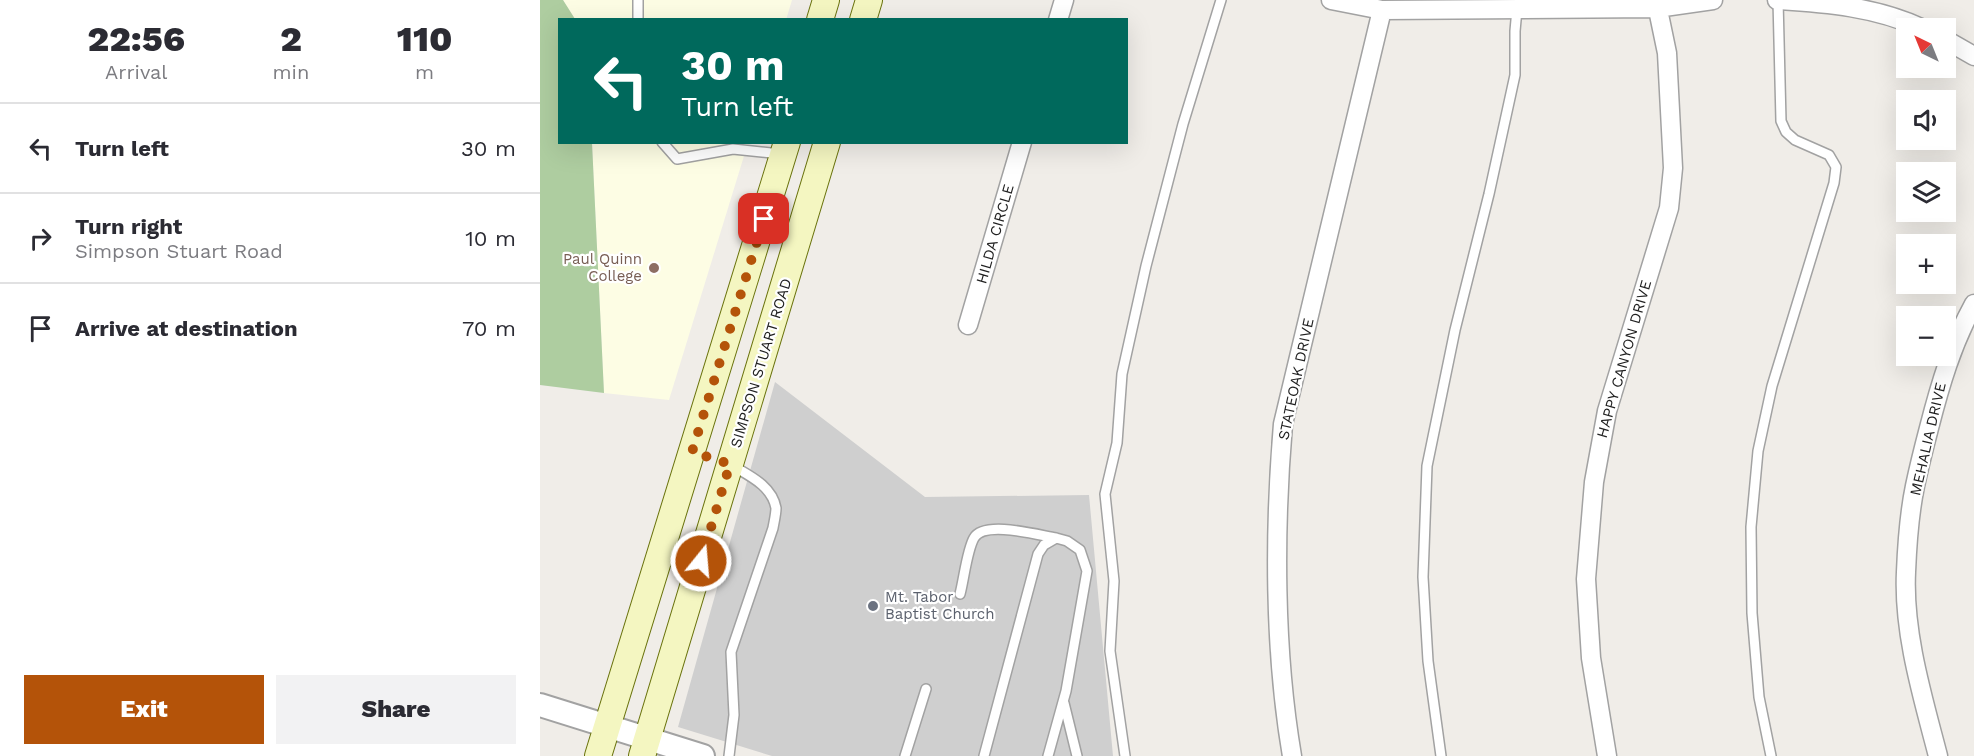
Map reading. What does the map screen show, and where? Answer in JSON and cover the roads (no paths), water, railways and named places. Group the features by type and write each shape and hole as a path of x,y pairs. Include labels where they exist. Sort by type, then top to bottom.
{"main road":[{"path":"821,18 826,0"},
{"path":"864,18 869,0"},
{"name":"SIMPSON STUART ROAD","path":"644,747 826,144"},
{"path":"598,756 785,148"},
{"path":"692,452 730,464"}],"street":[{"path":"1059,18 1064,0"},
{"path":"1331,0 1382,10 1517,9 1713,0"},
{"path":"1778,0 1845,6 1880,12 1896,18"},
{"name":"HAPPY CANYON DRIVE","path":"1607,756 1591,658 1586,579 1594,482 1606,411 1669,208 1673,168 1667,53 1657,4"},
{"name":"STATEOAK DRIVE","path":"1292,756 1286,717 1277,583 1278,485 1283,424 1382,10"},
{"path":"1956,46 1974,56"},
{"name":"HILDA CIRCLE","path":"968,326 1021,144"},
{"name":"MEHALIA DRIVE","path":"1938,756 1916,670 1909,625 1906,574 1914,488 1948,358 1974,304"},
{"path":"540,705 607,727 644,747 703,756"}],"lane":[{"path":"638,0 638,18"},
{"path":"1125,756 1110,651 1114,581 1105,494 1117,443 1122,374 1146,266 1183,124 1221,0"},
{"path":"1771,756 1759,697 1752,614 1751,527 1758,451 1772,386 1834,183 1836,167 1829,154 1795,140 1786,132 1781,121 1778,0"},
{"path":"1441,756 1428,661 1423,577 1427,466 1455,330 1489,194 1515,75 1517,9"},
{"path":"664,144 677,159 733,149 785,148"},
{"path":"729,756 734,715 731,652 773,528 776,509 770,492 756,479 730,464"},
{"path":"960,594 974,537 981,530 1001,529 1056,538 1067,541 1080,550 1087,572 1063,702 1048,756"},
{"path":"984,756 1038,554 1044,545 1056,538"},
{"path":"905,756 927,689"},
{"path":"1063,702 1077,756"}],"place":[{"name":"Paul Quinn College","path":"654,268"},
{"name":"Mt. Tabor Baptist Church","path":"873,606"}]}
